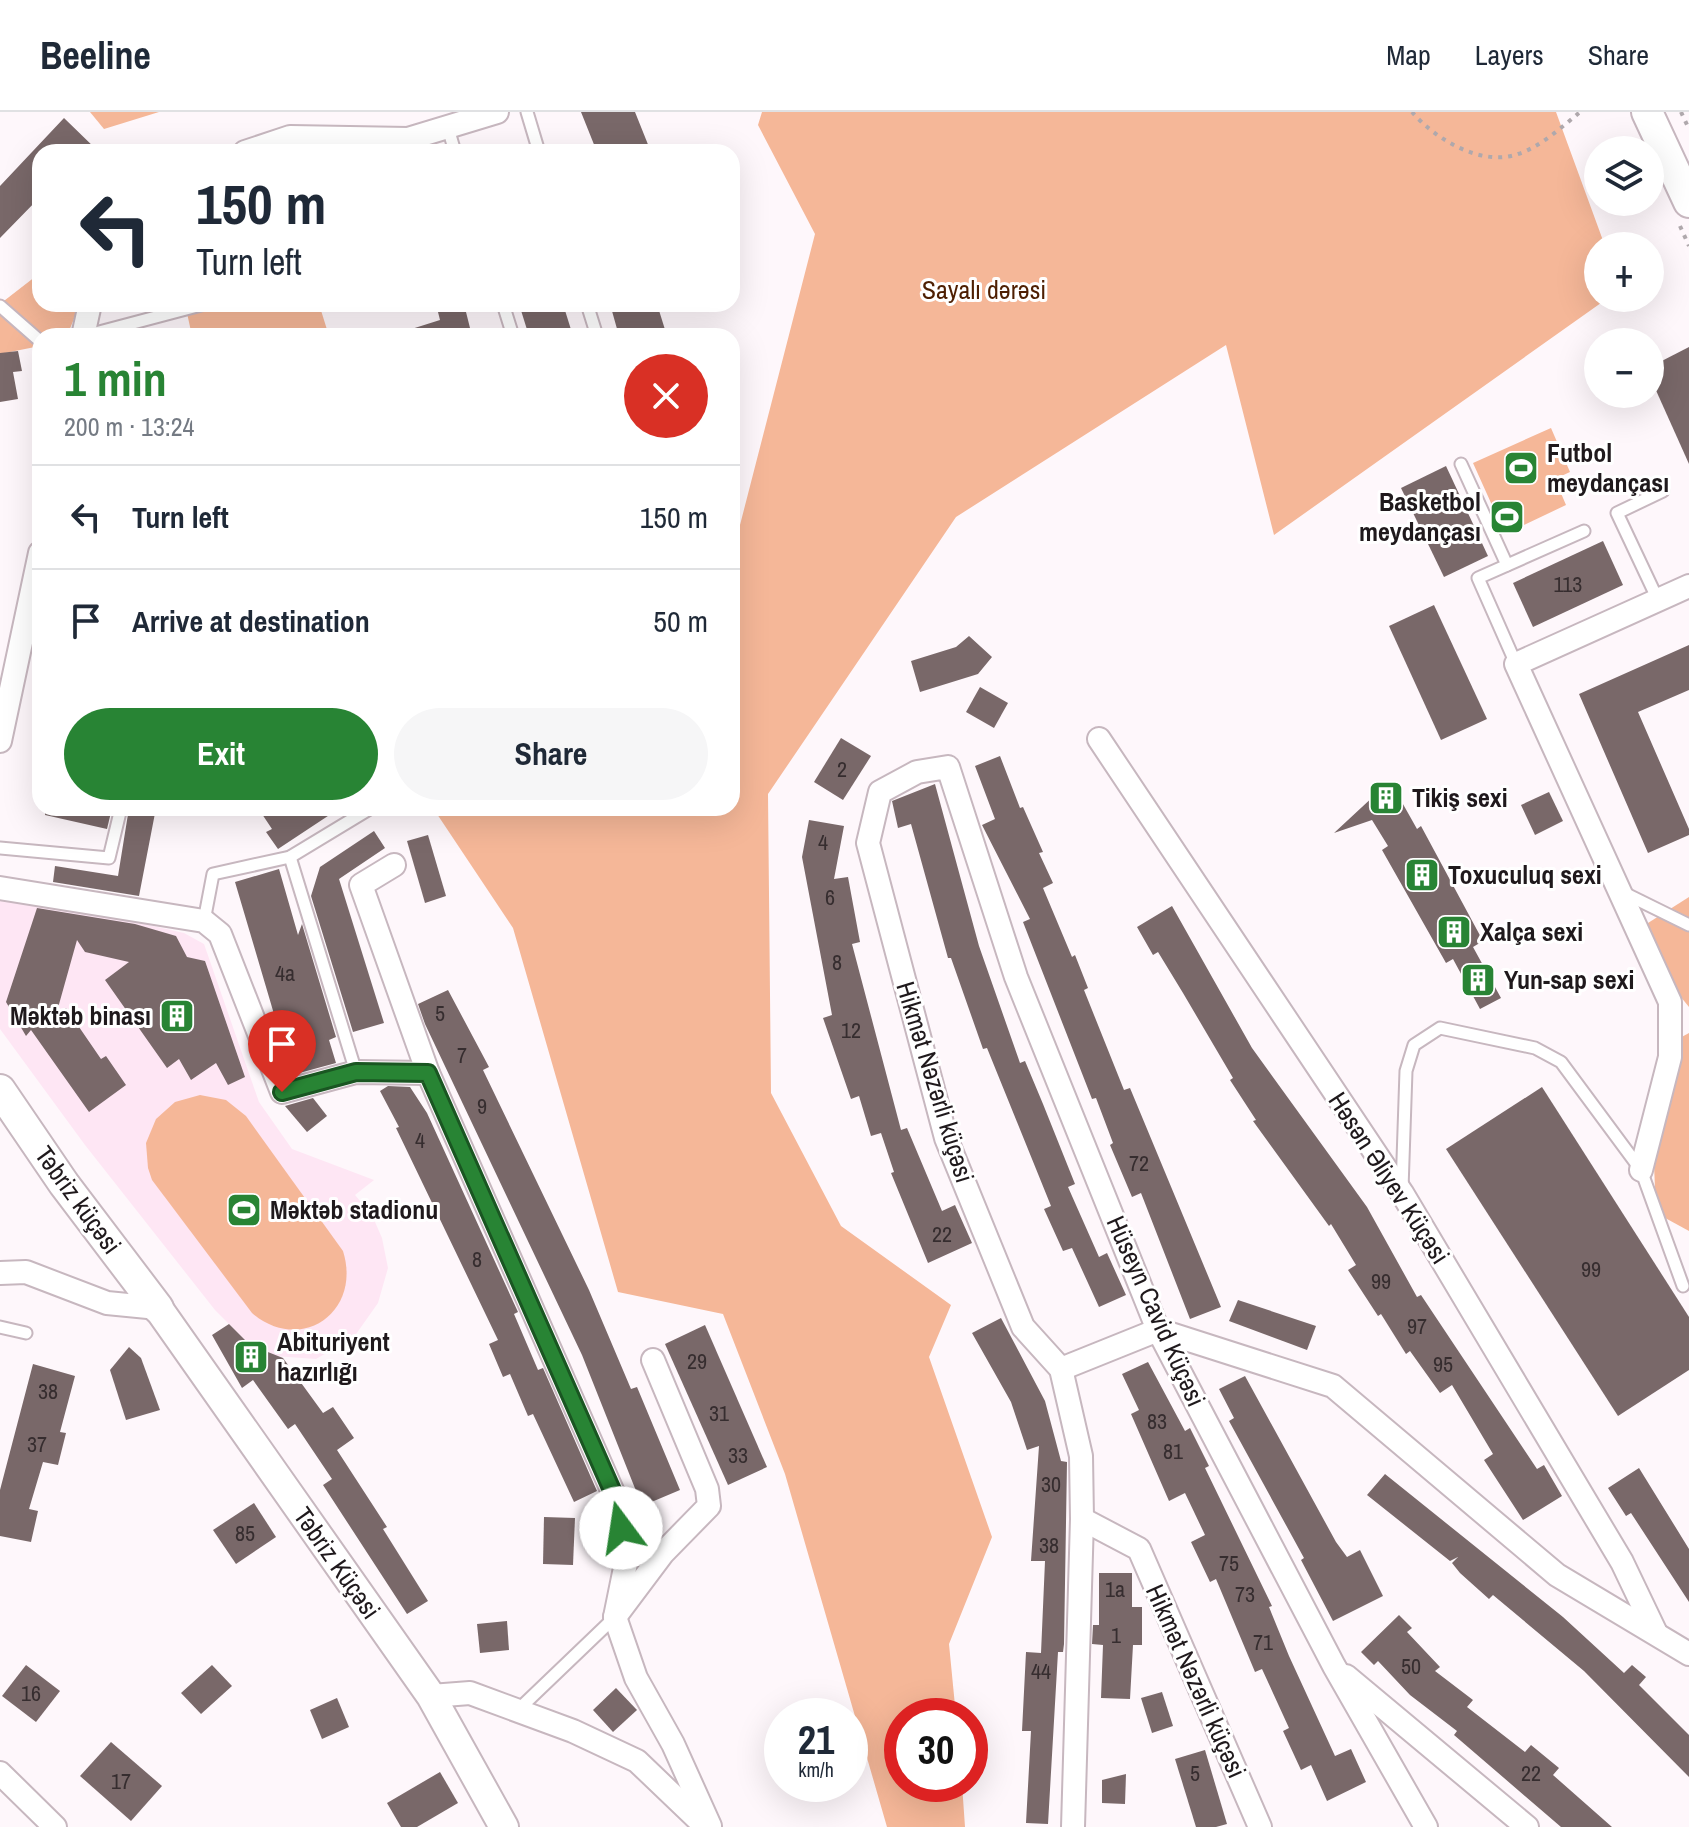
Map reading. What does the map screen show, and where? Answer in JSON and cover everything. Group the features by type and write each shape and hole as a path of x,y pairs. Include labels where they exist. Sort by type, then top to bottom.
{"main road":[{"path":"1647,112 1689,202"},
{"name":"Təbriz küçəsi","path":"0,1090 64,1184 158,1308"}],"street":[{"path":"411,144 497,112"},
{"path":"269,144 290,137 394,144"},
{"path":"1641,1170 1670,1057 1670,1002 1516,664 1689,586"},
{"path":"0,741 32,591"},
{"name":"Həsən Əliyev Küçəsi","path":"1099,739 1402,1193 1622,1562 1655,1631"},
{"name":"Hüseyn Cavid Küçəsi","path":"948,767 1016,977 1158,1330 1334,1666 1426,1827"},
{"name":"Hikmət Nəzərli küçəsi","path":"948,767 917,772 880,792 868,843 946,1138 1023,1327 1061,1369 1081,1456 1073,1826"},
{"path":"394,865 361,885 428,1073 615,1497 627,1558 615,1617 636,1678 673,1744 708,1827"},
{"path":"0,888 204,921 220,934 282,1092 356,1072 428,1073"},
{"path":"0,1273 26,1272 107,1303 158,1308"},
{"name":"Təbriz Küçəsi","path":"158,1308 431,1696 504,1827"},
{"path":"1061,1369 1158,1330 1333,1386 1557,1575 1689,1654"},
{"path":"615,1617 663,1553 709,1506 707,1489 653,1360"},
{"name":"Hikmət Nəzərli küçəsi","path":"1082,1519 1139,1549 1260,1827"},
{"path":"1334,1666 1527,1827"},
{"path":"431,1696 470,1693 519,1709 637,1761 708,1827"},
{"path":"0,1773 55,1827"}],"lane":[{"path":"527,112 537,144"},
{"path":"448,128 453,144"},
{"path":"0,306 32,334"},
{"path":"114,328 175,312"},
{"path":"1461,464 1507,565"},
{"path":"1658,600 1617,513 1663,491"},
{"path":"1516,664 1478,578 1584,531"},
{"path":"0,848 109,858 119,816"},
{"path":"204,921 213,874 290,857 358,816"},
{"path":"290,857 356,1072"},
{"path":"1617,890 1689,925"},
{"path":"1402,1193 1406,1071 1414,1045 1440,1028 1535,1048 1561,1062 1641,1170 1683,1286"},
{"path":"0,1327 26,1333"},
{"path":"519,1709 615,1617"}],"path":[{"path":"1412,112 1451,145 1483,155 1515,156 1580,112"},
{"path":"1681,112 1689,129"}],"shaded area":[{"path":"0,891 184,933 204,944 259,1102 292,1149 374,1180 355,1195 372,1215 382,1238 388,1268 378,1303 354,1337 316,1359 274,1356 250,1345 215,1310 85,1145 0,1029"}],"green space":[{"path":"90,112 159,112 104,129"},
{"name":"Sayalı dərəsi","path":"762,112 1556,112 1584,189 1584,216 1594,216 1600,232 1584,232 1584,312 1588,312 1274,535 1226,345 956,517 768,794 771,1093 841,1226 951,1305 929,1357 992,1537 949,1644 954,1698 884,1698 884,1802 963,1802 965,1827 887,1827 868,1761 868,1698 850,1698 785,1474 723,1314 618,1292 513,928 438,816 740,816 740,525 815,234 758,125"},
{"path":"32,279 32,312 77,312 70,328 32,328 32,348 0,354 0,304"},
{"path":"322,312 326,328 190,328 187,313"},
{"name":"Futbol meydançası","path":"1551,428 1570,472 1555,479 1566,505 1505,534 1473,463"},
{"path":"1689,897 1689,1007 1663,975 1644,934 1648,923"},
{"path":"1689,1033 1689,1231 1656,1213 1653,1140 1678,1039"},
{"name":"Məktəb stadionu","path":"200,1095 226,1100 246,1116 343,1251 347,1273 344,1292 336,1308 308,1328 290,1329 271,1325 252,1313 152,1180 146,1143 156,1119 175,1102"}],"building":[{"path":"581,112 635,112 648,144 594,144"},
{"path":"64,118 91,144 40,144"},
{"path":"32,152 32,205 0,238 0,186"},
{"path":"438,312 466,312 470,328 415,328 440,320"},
{"path":"522,312 566,312 570,328 526,328"},
{"path":"612,312 660,312 664,328 617,328"},
{"path":"1689,347 1689,464 1664,408 1664,360"},
{"path":"18,351 22,371 13,372 18,399 0,402 0,353"},
{"path":"1446,466 1488,556 1444,577 1401,488"},
{"path":"1603,541 1623,585 1533,627 1513,583"},
{"path":"1434,605 1487,719 1441,740 1389,626"},
{"path":"969,636 992,657 978,674 920,692 911,661 956,647"},
{"path":"1689,645 1689,690 1638,712 1689,829 1689,835 1648,853 1579,694"},
{"path":"980,687 1008,703 994,728 966,712"},
{"path":"841,738 871,756 843,800 814,782"},
{"path":"1000,756 1020,808 1023,807 1043,852 1039,853 1053,883 1043,888 1072,957 1075,955 1088,988 1084,990 1124,1090 1130,1088 1221,1307 1190,1319 1141,1193 1132,1197 1110,1145 1113,1143 1096,1098 1092,1099 1023,922 1030,919 982,825 995,819 975,766"},
{"path":"1390,781 1417,829 1421,826 1483,941 1473,947 1501,998 1480,1009 1453,959 1446,963 1382,850 1388,846 1372,820 1334,833"},
{"path":"935,784 979,946 1020,1063 1025,1061 1043,1104 1075,1184 1068,1187 1099,1257 1107,1253 1126,1295 1099,1307 1072,1248 1063,1251 1044,1209 1051,1206 987,1048 983,1049 951,958 948,958 911,824 898,828 892,801"},
{"path":"1549,792 1563,821 1535,835 1521,805"},
{"path":"49,816 110,816 107,829"},
{"path":"128,816 154,816 139,896 53,882 55,866 118,876"},
{"path":"263,816 328,816 278,849 266,832 272,829"},
{"path":"809,820 844,826 834,879 848,877 860,942 852,944 901,1130 907,1128 942,1211 955,1205 972,1243 928,1263 891,1173 894,1172 881,1133 871,1136 859,1096 851,1099 823,1018 832,1015 802,857"},
{"path":"374,831 385,848 339,879 384,1023 353,1032 311,896 320,867"},
{"path":"428,835 446,896 425,903 407,841"},
{"path":"279,869 298,935 302,924 336,1037 329,1040 336,1063 292,1075 235,882"},
{"path":"1172,906 1252,1048 1367,1207 1417,1297 1421,1295 1537,1469 1544,1465 1562,1496 1523,1520 1484,1460 1493,1454 1452,1385 1440,1393 1410,1351 1406,1354 1381,1314 1378,1316 1348,1270 1356,1265 1331,1224 1329,1226 1253,1121 1256,1120 1230,1080 1233,1078 1183,993 1158,952 1153,955 1137,927"},
{"name":"Məktəb binası","path":"37,908 135,924 176,936 187,957 205,961 245,1077 228,1085 216,1063 191,1080 179,1059 167,1068 105,980 129,962 85,952 77,940 56,1015 66,1008 101,1059 106,1056 126,1085 89,1112 31,1030 26,1036 6,1002"},
{"path":"448,990 489,1067 483,1070 589,1290 631,1389 637,1387 680,1490 642,1506 582,1355 425,1024 418,1004"},
{"path":"388,1086 410,1087 427,1113 518,1312 514,1314 538,1370 543,1368 597,1491 574,1502 533,1414 528,1416 510,1374 503,1377 489,1344 498,1340 380,1091"},
{"path":"1542,1087 1689,1317 1689,1370 1618,1416 1446,1149"},
{"path":"313,1098 327,1116 307,1132 285,1106"},
{"path":"1238,1300 1316,1326 1307,1350 1229,1321"},
{"path":"1001,1318 1045,1401 1061,1461 1067,1462 1064,1644 1063,1652 1058,1652 1048,1824 1026,1823 1031,1731 1022,1731 1026,1652 1041,1653 1045,1561 1031,1561 1039,1446 1027,1450 1011,1402 972,1333"},
{"path":"229,1324 250,1345 283,1358 323,1413 333,1407 354,1438 337,1450 387,1527 383,1529 428,1601 407,1614 323,1485 332,1479 295,1424 288,1429 253,1380 242,1388 212,1335"},
{"path":"705,1325 767,1467 728,1485 665,1344"},
{"path":"129,1347 141,1358 160,1410 126,1420 110,1370"},
{"path":"1148,1362 1185,1431 1190,1428 1209,1466 1205,1468 1272,1606 1269,1607 1289,1656 1335,1756 1351,1749 1366,1782 1327,1801 1311,1765 1301,1770 1283,1731 1289,1728 1262,1669 1255,1672 1216,1579 1210,1582 1191,1542 1205,1535 1185,1493 1169,1501 1131,1414 1139,1410 1122,1374"},
{"path":"33,1364 75,1376 60,1432 66,1433 58,1465 43,1462 29,1509 38,1511 31,1542 0,1536 0,1490"},
{"path":"1245,1376 1336,1542 1347,1557 1360,1550 1383,1596 1333,1621 1301,1560 1304,1558 1229,1421 1234,1418 1219,1389"},
{"path":"1639,1468 1689,1549 1689,1602 1631,1513 1626,1516 1608,1488"},
{"path":"1385,1474 1563,1617 1624,1673 1632,1665 1646,1677 1639,1685 1689,1735 1689,1777 1584,1671 1493,1595 1489,1599 1460,1573 1452,1563 1458,1557 1450,1561 1367,1495"},
{"path":"254,1503 276,1537 236,1564 213,1530"},
{"path":"544,1517 575,1518 573,1565 543,1564"},
{"path":"1099,1573 1132,1573 1132,1607 1142,1607 1142,1645 1133,1645 1130,1699 1101,1698 1103,1645 1092,1644 1093,1625 1099,1625"},
{"path":"1399,1615 1412,1628 1407,1632 1440,1667 1435,1671 1473,1700 1467,1707 1525,1752 1531,1745 1559,1768 1553,1775 1612,1827 1561,1827 1454,1735 1457,1731 1410,1695 1378,1661 1374,1665 1361,1652"},
{"path":"507,1621 509,1650 480,1653 477,1624"},
{"path":"26,1665 60,1691 36,1722 2,1696"},
{"path":"212,1665 232,1686 201,1714 181,1693"},
{"path":"616,1688 637,1710 613,1732 593,1710"},
{"path":"1162,1692 1173,1726 1152,1733 1141,1698"},
{"path":"337,1698 349,1727 322,1739 310,1710"},
{"path":"111,1742 162,1786 131,1821 80,1776"},
{"path":"1205,1750 1227,1824 1216,1827 1196,1827 1175,1759"},
{"path":"440,1772 458,1803 417,1827 401,1827 387,1803"},
{"path":"1126,1774 1125,1804 1102,1803 1102,1780"}],"place":[{"name":"Futbol meydançası","path":"1521,468"},
{"name":"Basketbol meydançası","path":"1507,517"},
{"name":"Tikiş sexi","path":"1386,798"},
{"name":"Toxuculuq sexi","path":"1422,875"},
{"name":"Xalça sexi","path":"1454,932"},
{"name":"Yun-sap sexi","path":"1478,980"},
{"name":"Məktəb binası","path":"177,1016"},
{"name":"Məktəb stadionu","path":"244,1210"},
{"name":"Abituriyent hazırlığı","path":"251,1357"}],"route":[{"path":"282,1092 356,1072 428,1073 615,1497 621,1528"}]}
